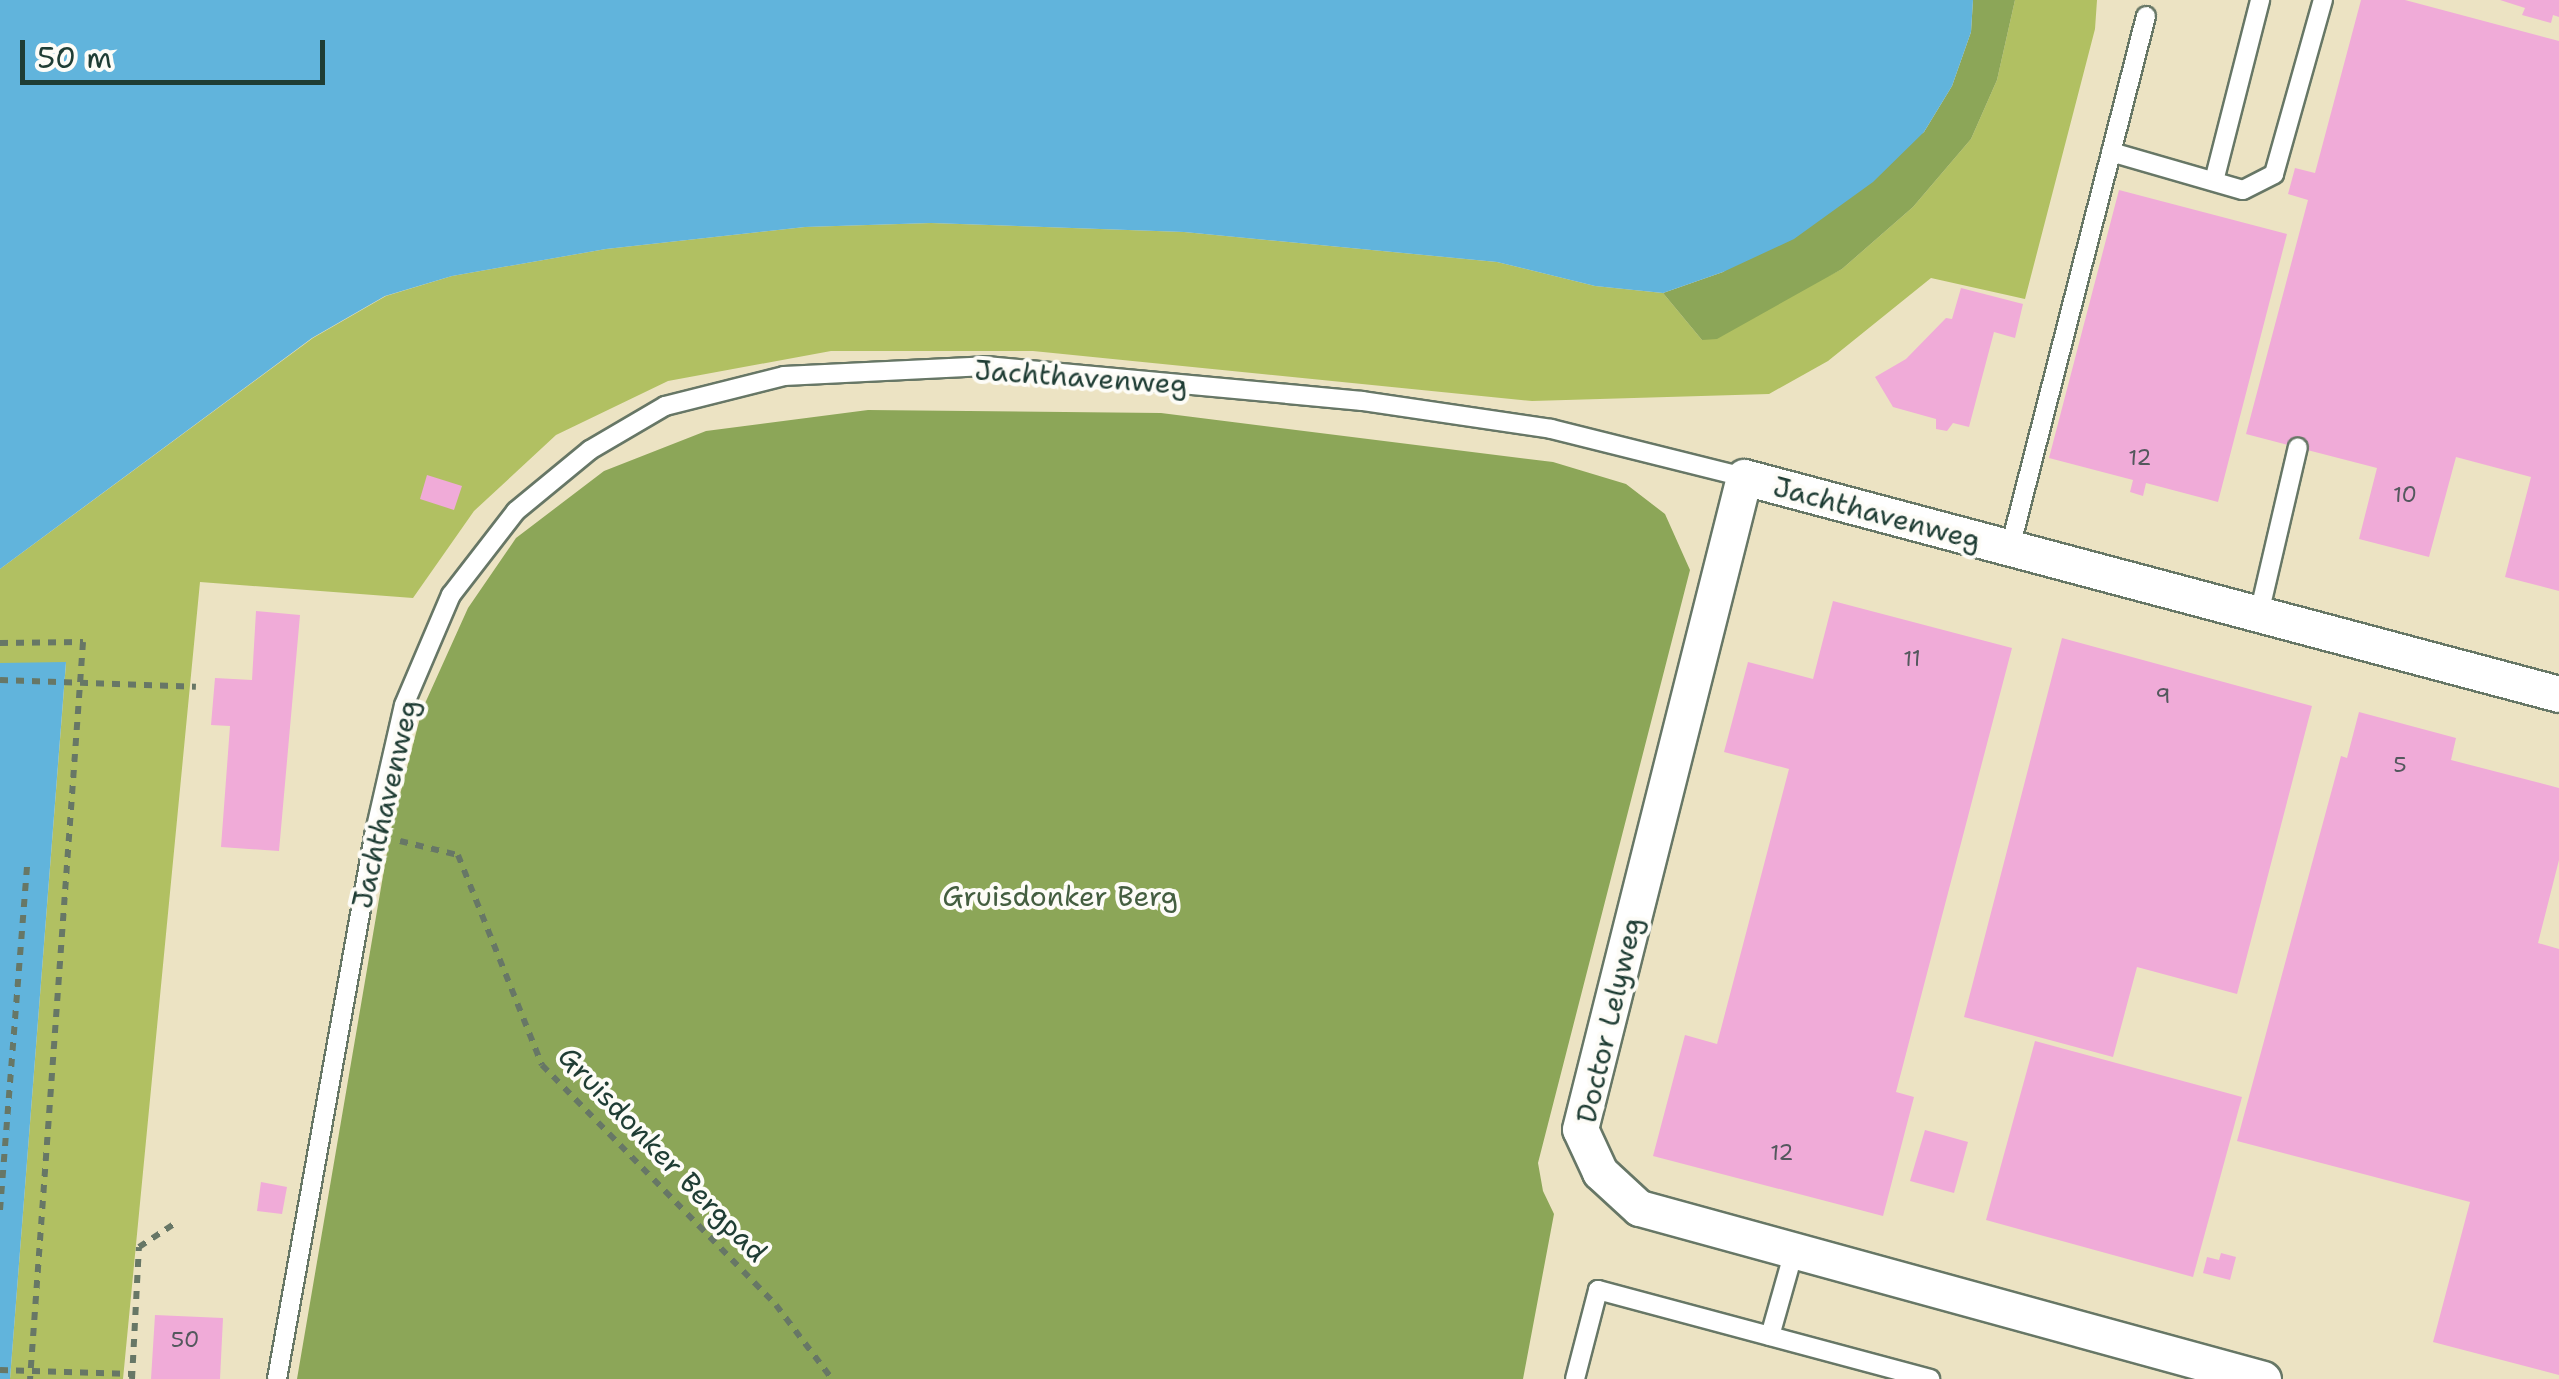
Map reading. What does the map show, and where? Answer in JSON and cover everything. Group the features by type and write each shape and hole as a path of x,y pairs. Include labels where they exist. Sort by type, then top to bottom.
{"street":[{"name":"Jachthavenweg","path":"1744,477 2559,694"},
{"name":"Doctor Lelyweg","path":"1744,477 1580,1129 1600,1172 1638,1208 2262,1379"}],"lane":[{"path":"2214,181 2260,0"},
{"path":"2112,152 2243,190 2274,174 2323,0"},
{"path":"2010,548 2146,16"},
{"name":"Jachthavenweg","path":"276,1379 374,836 404,705 451,595 516,511 590,450 665,406 784,376 986,366 1362,401 1551,429 1744,477"},
{"path":"2259,614 2298,447"},
{"path":"1770,1336 1794,1251"},
{"path":"1575,1379 1598,1290 1930,1379"}],"path":[{"path":"0,642 83,642 31,1375"},
{"path":"0,680 80,679 196,686"},
{"name":"Gruisdonker Bergpad","path":"374,836 458,854 542,1065 776,1305 832,1379"},
{"path":"0,1210 27,864"},
{"path":"0,1370 31,1375 132,1377 138,1246 177,1222"}],"green space":[{"path":"1973,0 2015,0 1997,80 1971,139 1913,207 1842,269 1717,339 1702,340 1663,293 1723,272 1924,132 1952,86 1971,32"},
{"path":"2015,0 2097,0 2095,29 2025,299 1931,278 1828,361 1769,394 1532,401 1033,351 831,351 668,381 556,435 474,511 413,598 200,582 123,1379 10,1379 66,663 0,663 0,569 313,338 386,296 452,276 606,249 805,227 931,223 1184,232 1497,262 1595,286 1663,293 1702,340 1842,269 1913,207 1971,139 1997,80"},
{"name":"Gruisdonker Berg","path":"868,410 1161,413 1553,462 1626,484 1665,514 1690,570 1538,1163 1543,1191 1554,1214 1523,1379 297,1379 391,829 422,710 468,608 516,538 604,471 706,431"}],"water":[{"path":"0,0 1973,0 1971,32 1952,86 1924,132 1873,182 1794,239 1723,272 1663,293 1595,286 1497,262 1184,232 931,223 805,227 606,249 452,276 385,296 312,338 0,569"},
{"path":"66,662 10,1379 0,1379 0,663"}],"building":[{"path":"2361,0 2405,0 2559,41 2559,591 2505,577 2531,477 2456,457 2429,557 2359,539 2377,468 2246,434 2308,200 2288,194 2295,168 2315,173"},
{"path":"2500,0 2559,0 2559,17 2553,15 2551,23 2522,15 2525,8"},
{"path":"2119,190 2287,234 2218,502 2146,483 2143,496 2130,492 2133,480 2049,458"},
{"path":"1961,288 2023,304 2015,338 1994,332 1969,427 1953,423 1947,431 1936,429 1936,419 1893,407 1875,377 1906,359 1946,318 1952,319"},
{"path":"427,475 462,486 454,510 420,499"},
{"path":"1833,601 2012,648 1896,1092 1914,1097 1883,1216 1653,1156 1685,1035 1717,1044 1789,769 1724,752 1748,662 1813,679"},
{"path":"256,611 300,615 279,851 221,847 230,726 211,725 215,678 252,680"},
{"path":"2062,638 2312,706 2237,994 2137,967 2113,1057 1964,1017"},
{"path":"2359,712 2456,738 2451,760 2559,788 2559,860 2538,943 2559,949 2559,1375 2433,1342 2470,1202 2237,1141 2341,756 2347,758"},
{"path":"2035,1041 2242,1097 2193,1277 1986,1220"},
{"path":"1925,1130 1968,1142 1954,1193 1910,1181"},
{"path":"261,1182 287,1187 282,1214 257,1211"},
{"path":"2221,1253 2236,1257 2230,1280 2203,1273 2207,1257 2219,1260"},
{"path":"155,1315 223,1318 220,1379 151,1379"}]}
